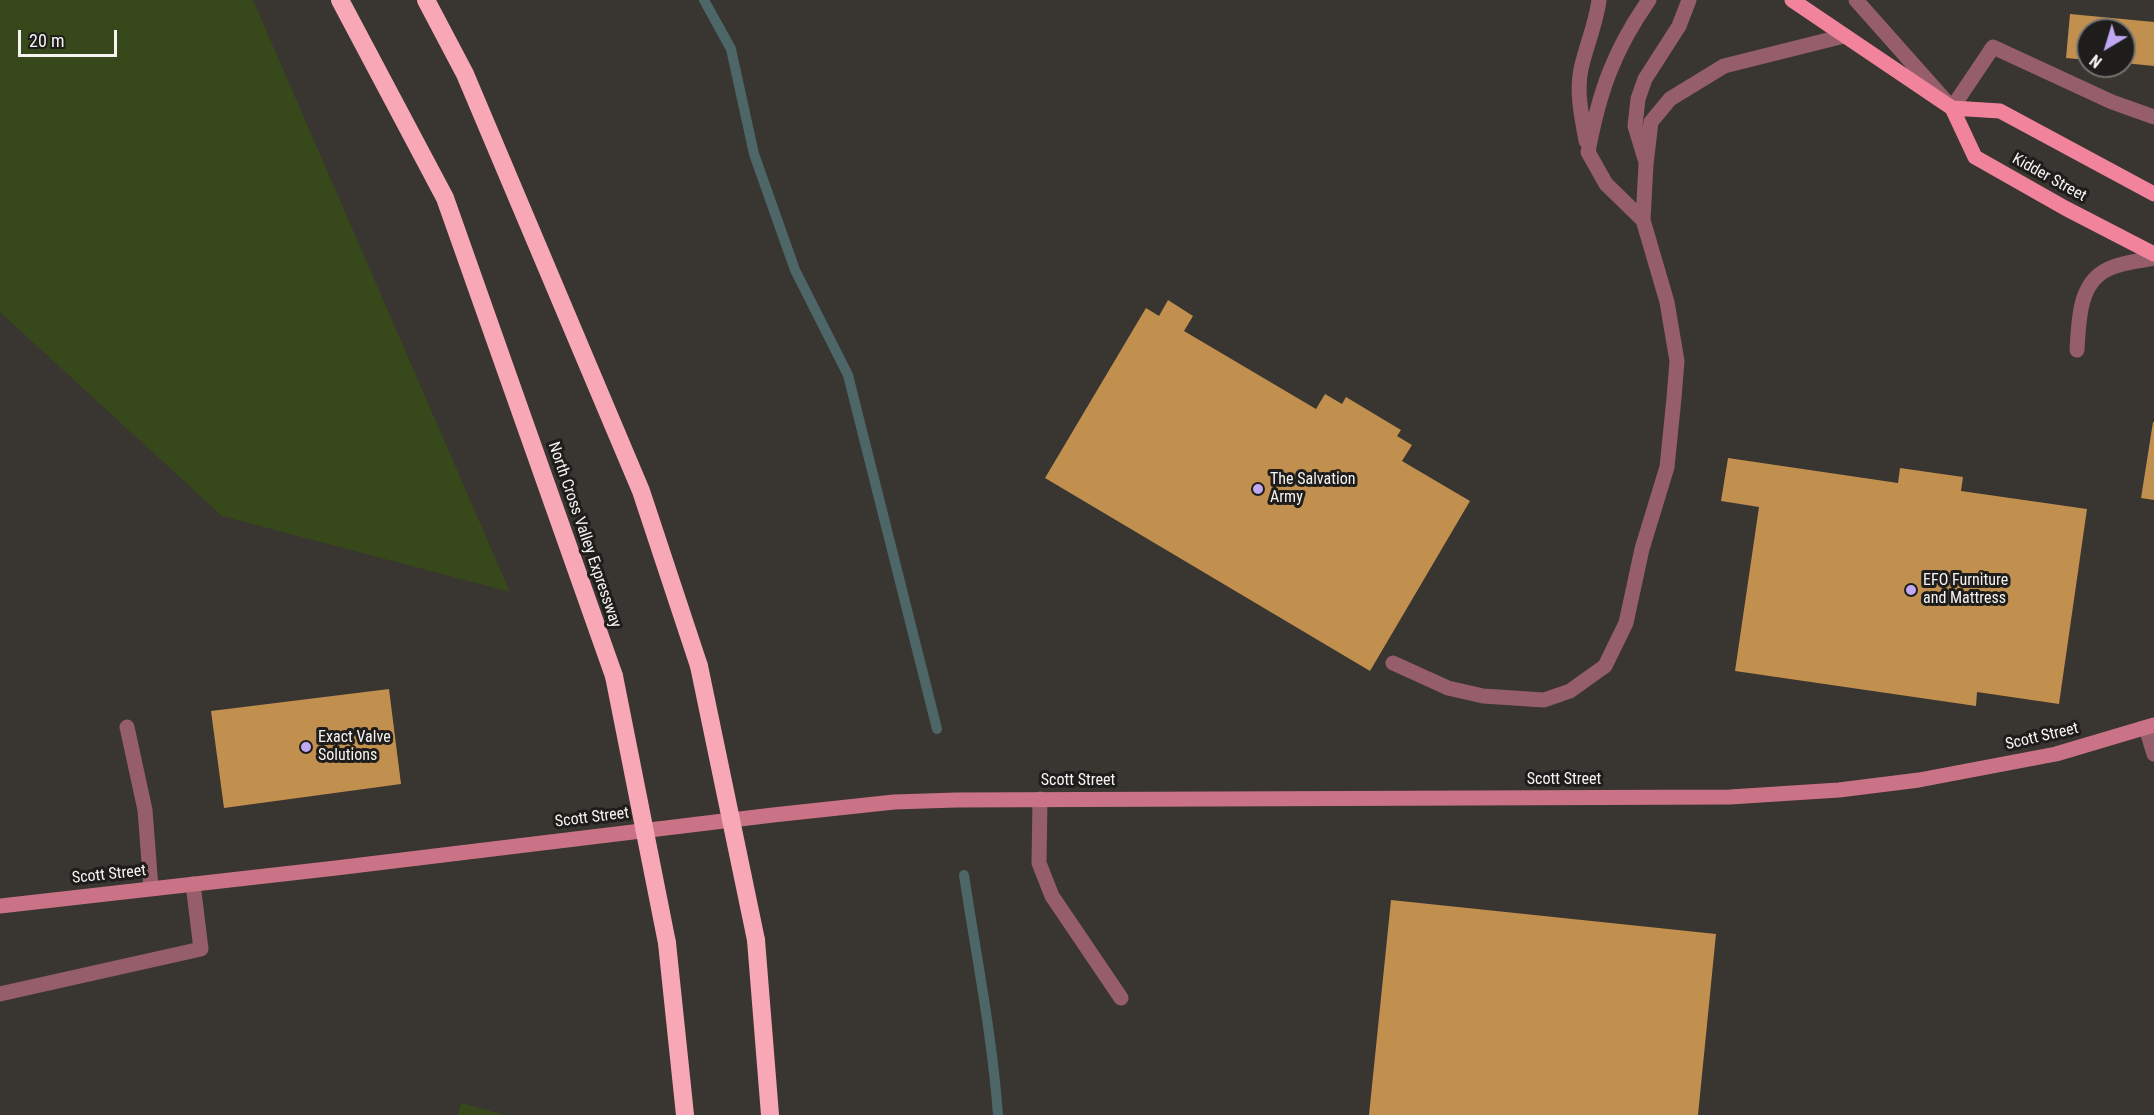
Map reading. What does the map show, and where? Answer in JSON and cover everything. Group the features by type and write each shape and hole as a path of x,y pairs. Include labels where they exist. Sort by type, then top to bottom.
{"highway":[{"name":"North Cross Valley Expressway","path":"340,0 445,198 614,676 667,943 685,1115"},
{"path":"426,0 465,74 641,490 699,666 756,940 770,1115"}],"main road":[{"path":"1792,0 1952,108 2000,111 2154,194"},
{"name":"Kidder Street","path":"1952,108 1974,157 2154,256"}],"street":[{"name":"Scott Street","path":"0,906 894,802 1040,799 1730,797 1839,790 1919,780 2056,754 2150,726"}],"lane":[{"path":"1599,0 1596,22 1580,71 1579,98 1588,152 1606,184 1643,220"},
{"path":"1588,152 1596,109 1614,58 1650,0"},
{"path":"1646,164 1635,126 1638,99 1645,79 1679,26 1689,0"},
{"path":"1856,0 1952,108 1993,47 2112,102 2154,117"},
{"path":"1393,663 1448,688 1519,700 1544,700 1570,691 1605,666 1626,623 1642,549 1667,467 1674,398 1677,361 1667,302 1643,220 1651,122 1670,99 1724,66 1844,36"},
{"path":"2077,350 2080,314 2091,281 2112,267 2154,256"},
{"path":"2150,726 2154,754"},
{"path":"127,727 145,810 151,888"},
{"path":"1040,799 1039,863 1052,896 1120,998"},
{"path":"0,994 201,949 193,884"}],"green space":[{"path":"0,0 253,0 510,592 222,516 0,312"},
{"path":"461,1103 505,1115 458,1115"}],"building":[{"path":"2070,14 2112,18 2076,18 2076,59 2066,58"},
{"path":"2136,20 2154,22 2154,66 2136,64"},
{"name":"The Salvation Army","path":"1168,300 1193,316 1184,331 1316,409 1325,394 1342,404 1346,397 1401,430 1397,436 1412,445 1402,461 1470,501 1370,671 1045,478 1146,308 1159,316"},
{"path":"2154,422 2154,500 2141,498"},
{"name":"EFO Furniture and Mattress","path":"1728,458 1898,483 1900,468 1963,477 1961,491 2087,509 2059,704 1977,692 1976,706 1735,671 1759,507 1721,501"},
{"name":"Exact Valve Solutions","path":"389,689 401,784 224,808 211,711"},
{"path":"1391,900 1716,934 1698,1115 1369,1115"}],"waterway":[{"path":"704,0 731,49 754,154 795,270 848,375 937,729"},
{"path":"964,875 988,1025 998,1115"}],"place":[{"name":"The Salvation Army","path":"1258,489"},
{"name":"EFO Furniture and Mattress","path":"1911,590"},
{"name":"Exact Valve Solutions","path":"306,747"}]}
